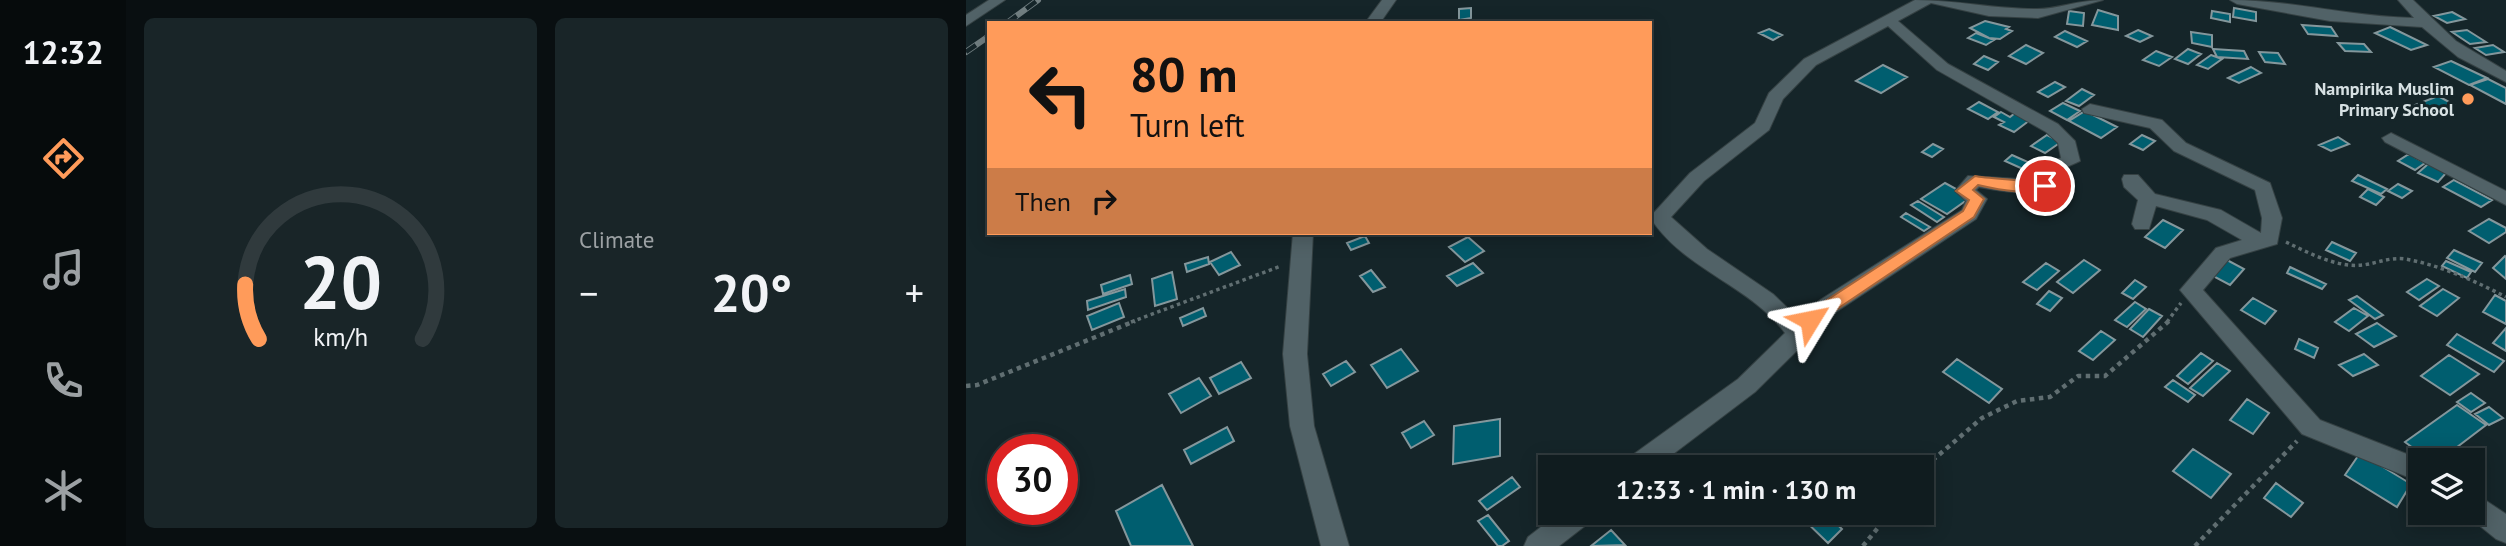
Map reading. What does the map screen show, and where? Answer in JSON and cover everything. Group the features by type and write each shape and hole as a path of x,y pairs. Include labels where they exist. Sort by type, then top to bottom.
{"street":[{"path":"966,22 998,0"},
{"path":"1373,21 1389,0"},
{"path":"1797,333 1786,316 1763,296 1683,243 1660,217 1697,177 1763,126 1775,97 1810,62 1926,0"},
{"path":"1936,0 1989,12 2038,14 2096,0"},
{"path":"2236,0 2308,15 2373,23 2424,23"},
{"path":"2405,0 2424,23 2472,62 2506,77"},
{"path":"1651,455 1780,355 1797,333 1828,306 1969,214 1977,199 1964,191 1975,180 2006,186 2045,186 2050,168 2071,160 2066,141 2052,128 1927,56 1907,42 1890,20"},
{"path":"2090,109 2156,124 2180,147 2263,187 2272,218 2265,238"},
{"path":"2391,138 2506,199"},
{"path":"2131,179 2131,184 2148,198 2214,215 2265,238"},
{"path":"2142,224 2148,198"},
{"path":"1303,235 1295,354 1302,426 1335,546"},
{"path":"2265,238 2223,253 2191,290 2311,427 2408,466"},
{"path":"2485,513 2506,530"},
{"path":"1538,546 1565,525"}],"path":[{"path":"2265,238 2308,253 2359,266 2393,257 2414,261 2484,285 2506,297"},
{"path":"966,386 977,385 1174,305 1301,259"},
{"path":"1934,459 1982,418 2017,401 2050,397 2078,376 2105,376 2167,323 2191,290"},
{"path":"2195,546 2311,427"},
{"path":"1863,546 1880,525"}],"building":[{"path":"1471,8 1471,18 1459,20 1459,9"},
{"path":"2234,8 2256,12 2256,21 2233,17"},
{"path":"2098,10 2118,16 2118,30 2092,25"},
{"path":"2069,11 2084,13 2083,26 2067,24"},
{"path":"2212,11 2230,14 2230,22 2211,18"},
{"path":"2452,12 2465,19 2447,23 2434,16"},
{"path":"1985,21 2009,27 2006,29 2012,31 2000,39 1989,38 1970,28"},
{"path":"2302,25 2331,27 2337,36 2308,34"},
{"path":"2390,27 2427,45 2411,50 2375,33"},
{"path":"1769,29 1782,35 1773,40 1759,33"},
{"path":"2138,30 2152,36 2140,42 2126,36"},
{"path":"2467,30 2486,42 2470,44 2452,32"},
{"path":"2065,31 2087,41 2077,47 2055,37"},
{"path":"2191,32 2212,35 2212,47 2192,43"},
{"path":"1976,33 1994,40 1986,45 1968,38"},
{"path":"2338,43 2364,44 2371,52 2345,51"},
{"path":"2026,45 2043,53 2026,64 2009,56"},
{"path":"2493,45 2504,52 2486,55 2475,48"},
{"path":"2188,49 2201,54 2188,64 2175,59"},
{"path":"2213,49 2244,51 2248,59 2217,57"},
{"path":"2156,51 2172,57 2159,66 2143,60"},
{"path":"2259,52 2278,53 2285,64 2265,62"},
{"path":"2211,55 2222,59 2208,69 2197,65"},
{"path":"1984,56 1998,62 1988,70 1974,64"},
{"path":"2451,61 2487,78 2469,85 2434,67"},
{"path":"1883,65 1907,77 1881,93 1856,81"},
{"path":"2251,67 2261,73 2239,83 2228,78"},
{"path":"2488,79 2506,88 2506,104 2470,85"},
{"path":"2055,82 2065,87 2048,97 2038,92"},
{"path":"2082,89 2094,95 2079,106 2066,101"},
{"path":"2438,96 2453,104 2425,115 2410,107"},
{"path":"1979,102 1998,112 1988,119 1968,109"},
{"path":"2063,103 2080,111 2067,120 2050,111"},
{"path":"2085,111 2117,127 2101,138 2069,121"},
{"path":"2001,112 2010,117 2015,113 2030,120 2014,132 1999,125 2004,122 1994,117"},
{"path":"2047,135 2061,142 2045,153 2031,146"},
{"path":"2142,135 2155,141 2143,150 2130,144"},
{"path":"2338,137 2349,144 2331,151 2319,145"},
{"path":"1933,144 1943,149 1932,157 1922,152"},
{"path":"2409,154 2425,163 2415,170 2398,161"},
{"path":"2012,155 2030,163 2023,169 2005,161"},
{"path":"2428,164 2447,172 2438,182 2418,173"},
{"path":"2358,175 2387,189 2381,194 2352,181"},
{"path":"2454,180 2492,200 2481,207 2443,187"},
{"path":"1945,183 1971,197 1947,214 1921,199"},
{"path":"2398,184 2412,191 2402,198 2388,191"},
{"path":"2368,189 2384,197 2376,205 2360,197"},
{"path":"1918,201 1944,217 1937,222 1911,205"},
{"path":"1906,213 1930,227 1924,231 1901,217"},
{"path":"2489,219 2506,228 2506,232 2489,243 2469,231"},
{"path":"2163,220 2183,230 2165,248 2145,237"},
{"path":"1365,236 1369,243 1351,250 1347,243"},
{"path":"1468,237 1484,251 1465,262 1449,247"},
{"path":"2332,242 2356,253 2350,261 2326,250"},
{"path":"2454,250 2482,263 2475,272 2447,258"},
{"path":"1231,252 1240,265 1219,275 1210,262"},
{"path":"1208,257 1209,264 1187,272 1185,264"},
{"path":"2506,257 2506,279 2493,268"},
{"path":"2084,260 2100,270 2073,293 2057,282"},
{"path":"2227,260 2244,269 2230,285 2213,276"},
{"path":"2446,261 2471,272 2467,278 2442,266"},
{"path":"1473,263 1483,273 1457,286 1447,276"},
{"path":"2046,263 2059,271 2037,290 2023,282"},
{"path":"2290,267 2326,284 2322,289 2287,273"},
{"path":"1371,270 1385,287 1373,292 1360,276"},
{"path":"1172,272 1177,299 1155,306 1152,279"},
{"path":"1130,275 1132,284 1103,294 1101,285"},
{"path":"2427,279 2439,286 2419,300 2407,292"},
{"path":"2135,280 2146,287 2133,299 2122,293"},
{"path":"1125,289 1126,297 1088,310 1087,301"},
{"path":"2443,289 2459,298 2437,316 2420,306"},
{"path":"2049,291 2062,298 2050,311 2037,304"},
{"path":"2495,295 2506,301 2506,324 2483,312"},
{"path":"2357,296 2383,315 2375,319 2349,300"},
{"path":"2253,298 2276,311 2265,324 2241,310"},
{"path":"2135,302 2146,309 2127,327 2115,320"},
{"path":"1119,303 1124,317 1092,330 1087,316"},
{"path":"1203,308 1206,316 1183,326 1180,318"},
{"path":"2354,308 2368,316 2349,331 2335,322"},
{"path":"2149,309 2162,316 2143,337 2130,329"},
{"path":"2377,323 2396,336 2374,347 2356,334"},
{"path":"2506,328 2506,351 2493,343"},
{"path":"2101,331 2115,340 2093,360 2079,351"},
{"path":"2457,334 2504,361 2494,372 2447,345"},
{"path":"2299,339 2318,348 2314,358 2295,349"},
{"path":"1401,349 1418,371 1387,388 1371,365"},
{"path":"2201,353 2213,361 2188,384 2177,376"},
{"path":"2364,354 2378,365 2353,376 2339,365"},
{"path":"2449,355 2479,374 2450,395 2421,376"},
{"path":"1957,359 2002,389 1989,403 1943,372"},
{"path":"1346,361 1355,372 1331,386 1323,374"},
{"path":"1241,362 1251,378 1219,394 1210,378"},
{"path":"2217,363 2230,371 2203,396 2190,388"},
{"path":"1199,378 1211,396 1181,413 1169,394"},
{"path":"2173,380 2195,395 2188,402 2165,387"},
{"path":"2471,393 2485,403 2471,412 2457,402"},
{"path":"2247,399 2269,413 2253,434 2230,420"},
{"path":"2457,405 2486,425 2456,448 2413,448 2405,442"},
{"path":"2489,407 2503,418 2489,425 2475,414"},
{"path":"1500,419 1500,456 1453,464 1454,426"},
{"path":"1424,421 1434,435 1411,448 1402,433"},
{"path":"1227,427 1234,441 1191,464 1184,450"},
{"path":"2193,449 2231,474 2211,498 2173,471"},
{"path":"2360,453 2408,482 2408,489 2397,507 2345,475"},
{"path":"1512,477 1520,487 1487,510 1479,501"},
{"path":"2276,483 2303,503 2291,517 2264,498"},
{"path":"1162,485 1193,546 1131,546 1116,511"},
{"path":"1488,515 1509,541 1502,546 1498,546 1478,521"},
{"path":"1809,525 1838,525 1842,529 1828,543"},
{"path":"1611,530 1625,545 1591,546"}],"railway":[{"path":"1010,21 1038,0"},
{"path":"966,52 987,37"}],"place":[{"name":"Nampirika Muslim Primary School","path":"2468,99"}],"route":[{"path":"1810,320 1969,214 1977,199 1964,191 1975,180 2006,186 2045,186"}]}
